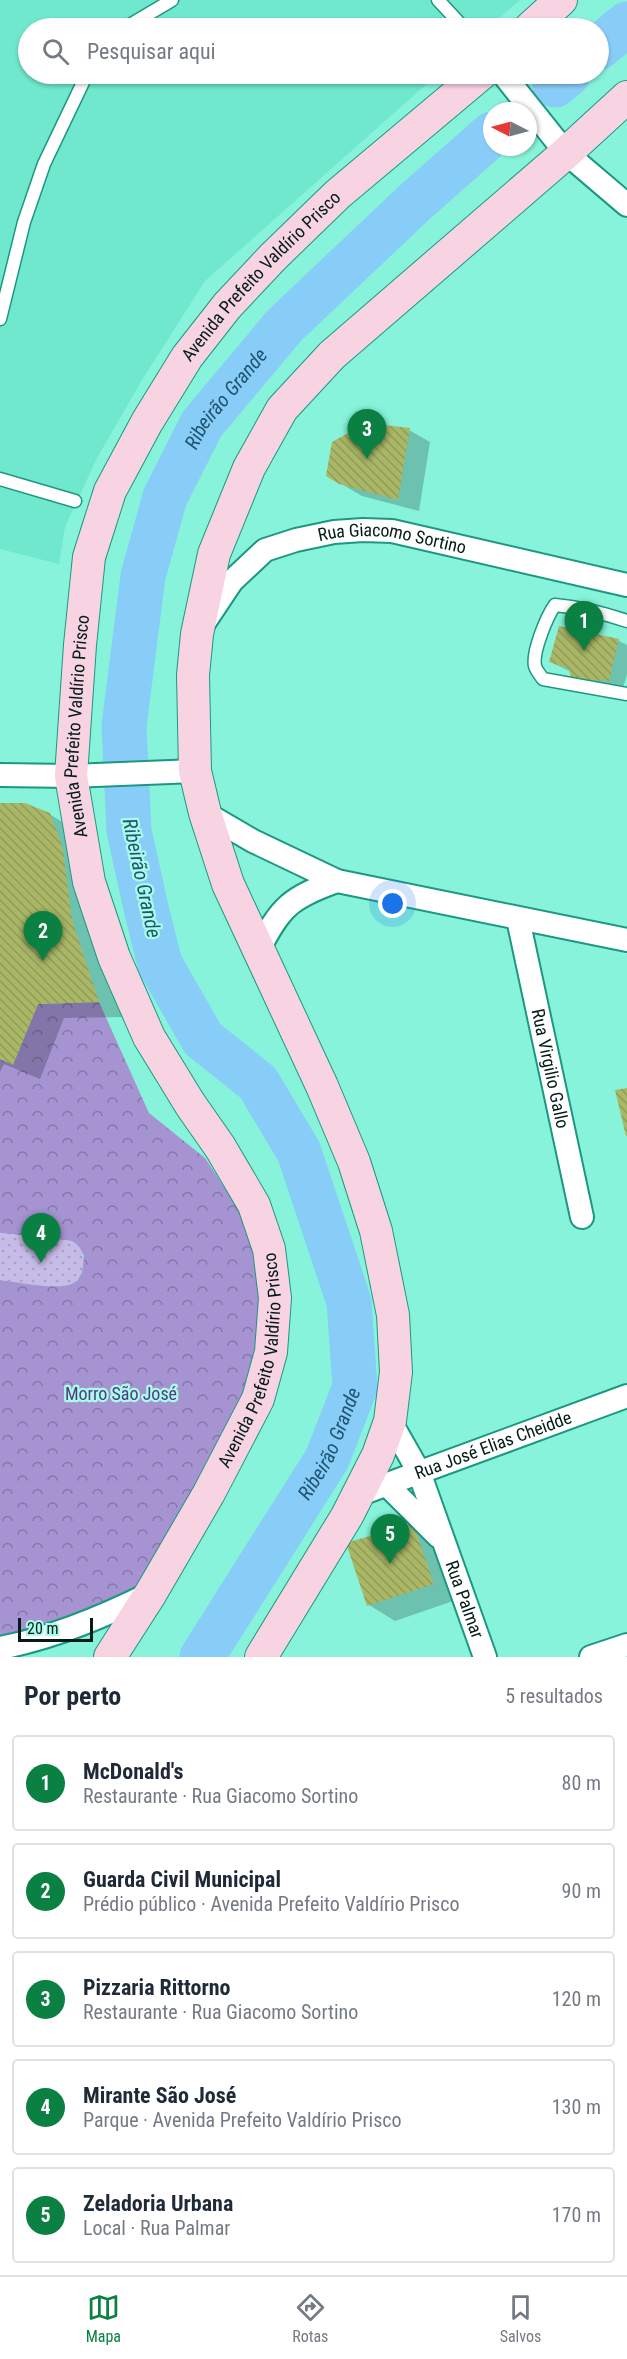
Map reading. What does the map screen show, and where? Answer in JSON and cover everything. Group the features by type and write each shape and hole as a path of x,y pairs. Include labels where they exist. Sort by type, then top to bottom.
{"main road":[{"path":"541,18 561,0"},
{"name":"Avenida Prefeito Valdírio Prisco","path":"110,1657 151,1593 239,1438 258,1399 271,1352 275,1298 268,1249 254,1205 220,1147 190,1104 149,1037 114,957 89,882 71,776 89,557 110,491 147,422 187,357 227,306 273,257 338,194 469,84"},
{"path":"261,1657 373,1490 378,1455 390,1420 396,1372 393,1315 376,1231 354,1162 322,1086 228,884 205,813 195,771 193,675 197,634 214,554 249,468 282,410 332,356 566,153 627,97"}],"street":[{"path":"511,84 566,153 627,205"},
{"name":"Rua Giacomo Sortino","path":"197,634 232,581 265,550 296,540 334,532 392,531 627,585"},
{"path":"0,775 71,776 195,771"},
{"path":"205,813 253,841 337,881 627,940"},
{"path":"258,951 271,926 284,909 303,893 337,881"},
{"name":"Rua Virgilio Gallo","path":"518,919 582,1217"},
{"name":"Rua José Elias Cheidde","path":"373,1490 627,1396"},
{"name":"Rua Palmar","path":"390,1420 419,1472 485,1657"},
{"name":"Rua Palmar","path":"373,1490 443,1542"},
{"path":"13,1650 96,1619 151,1593"},
{"path":"591,1657 627,1645"}],"lane":[{"path":"142,18 172,0"},
{"path":"438,0 455,18"},
{"path":"0,319 24,222 40,174 80,84"},
{"path":"0,479 75,501"},
{"path":"627,621 570,606 555,605 547,615 536,654 535,667 543,679 627,694"}],"shaded area":[{"path":"0,0 520,0 499,18 18,18 18,84 427,84 205,281 142,380 97,458 65,527 59,564 0,549"},
{"path":"0,1233 72,1241 83,1254 83,1265 79,1276 75,1282 61,1286 0,1280"}],"green space":[{"name":"Morro São José","path":"99,1002 149,1113 205,1158 239,1210 253,1244 267,1356 156,1576 117,1603 0,1644 0,1280 57,1286 77,1281 82,1272 84,1255 71,1241 0,1233 0,1059 13,1064 38,1004"}],"building":[{"path":"366,423 410,428 398,500 339,484 326,476 332,442"},
{"path":"559,626 619,639 609,681 571,679 569,669 549,662"},
{"path":"0,803 25,803 50,813 63,849 72,920 99,1002 38,1004 13,1065 0,1059"},
{"path":"627,1088 627,1136 626,1136 615,1090"},
{"path":"413,1523 434,1584 367,1606 346,1543"}],"waterway":[{"name":"Ribeirão Grande","path":"609,39 627,24"},
{"name":"Ribeirão Grande","path":"202,1657 327,1459 355,1387 349,1302 299,1152 258,1083 203,1039 160,964 129,831 124,726 143,576 165,497 202,424 284,326 415,202 483,142"}],"place":[{"name":"Pizzaria Rittorno","path":"367,459"},
{"name":"McDonald's","path":"584,651"},
{"name":"Guarda Civil Municipal","path":"43,961"},
{"name":"Mirante São José","path":"41,1263"},
{"name":"Zeladoria Urbana","path":"390,1564"}]}
